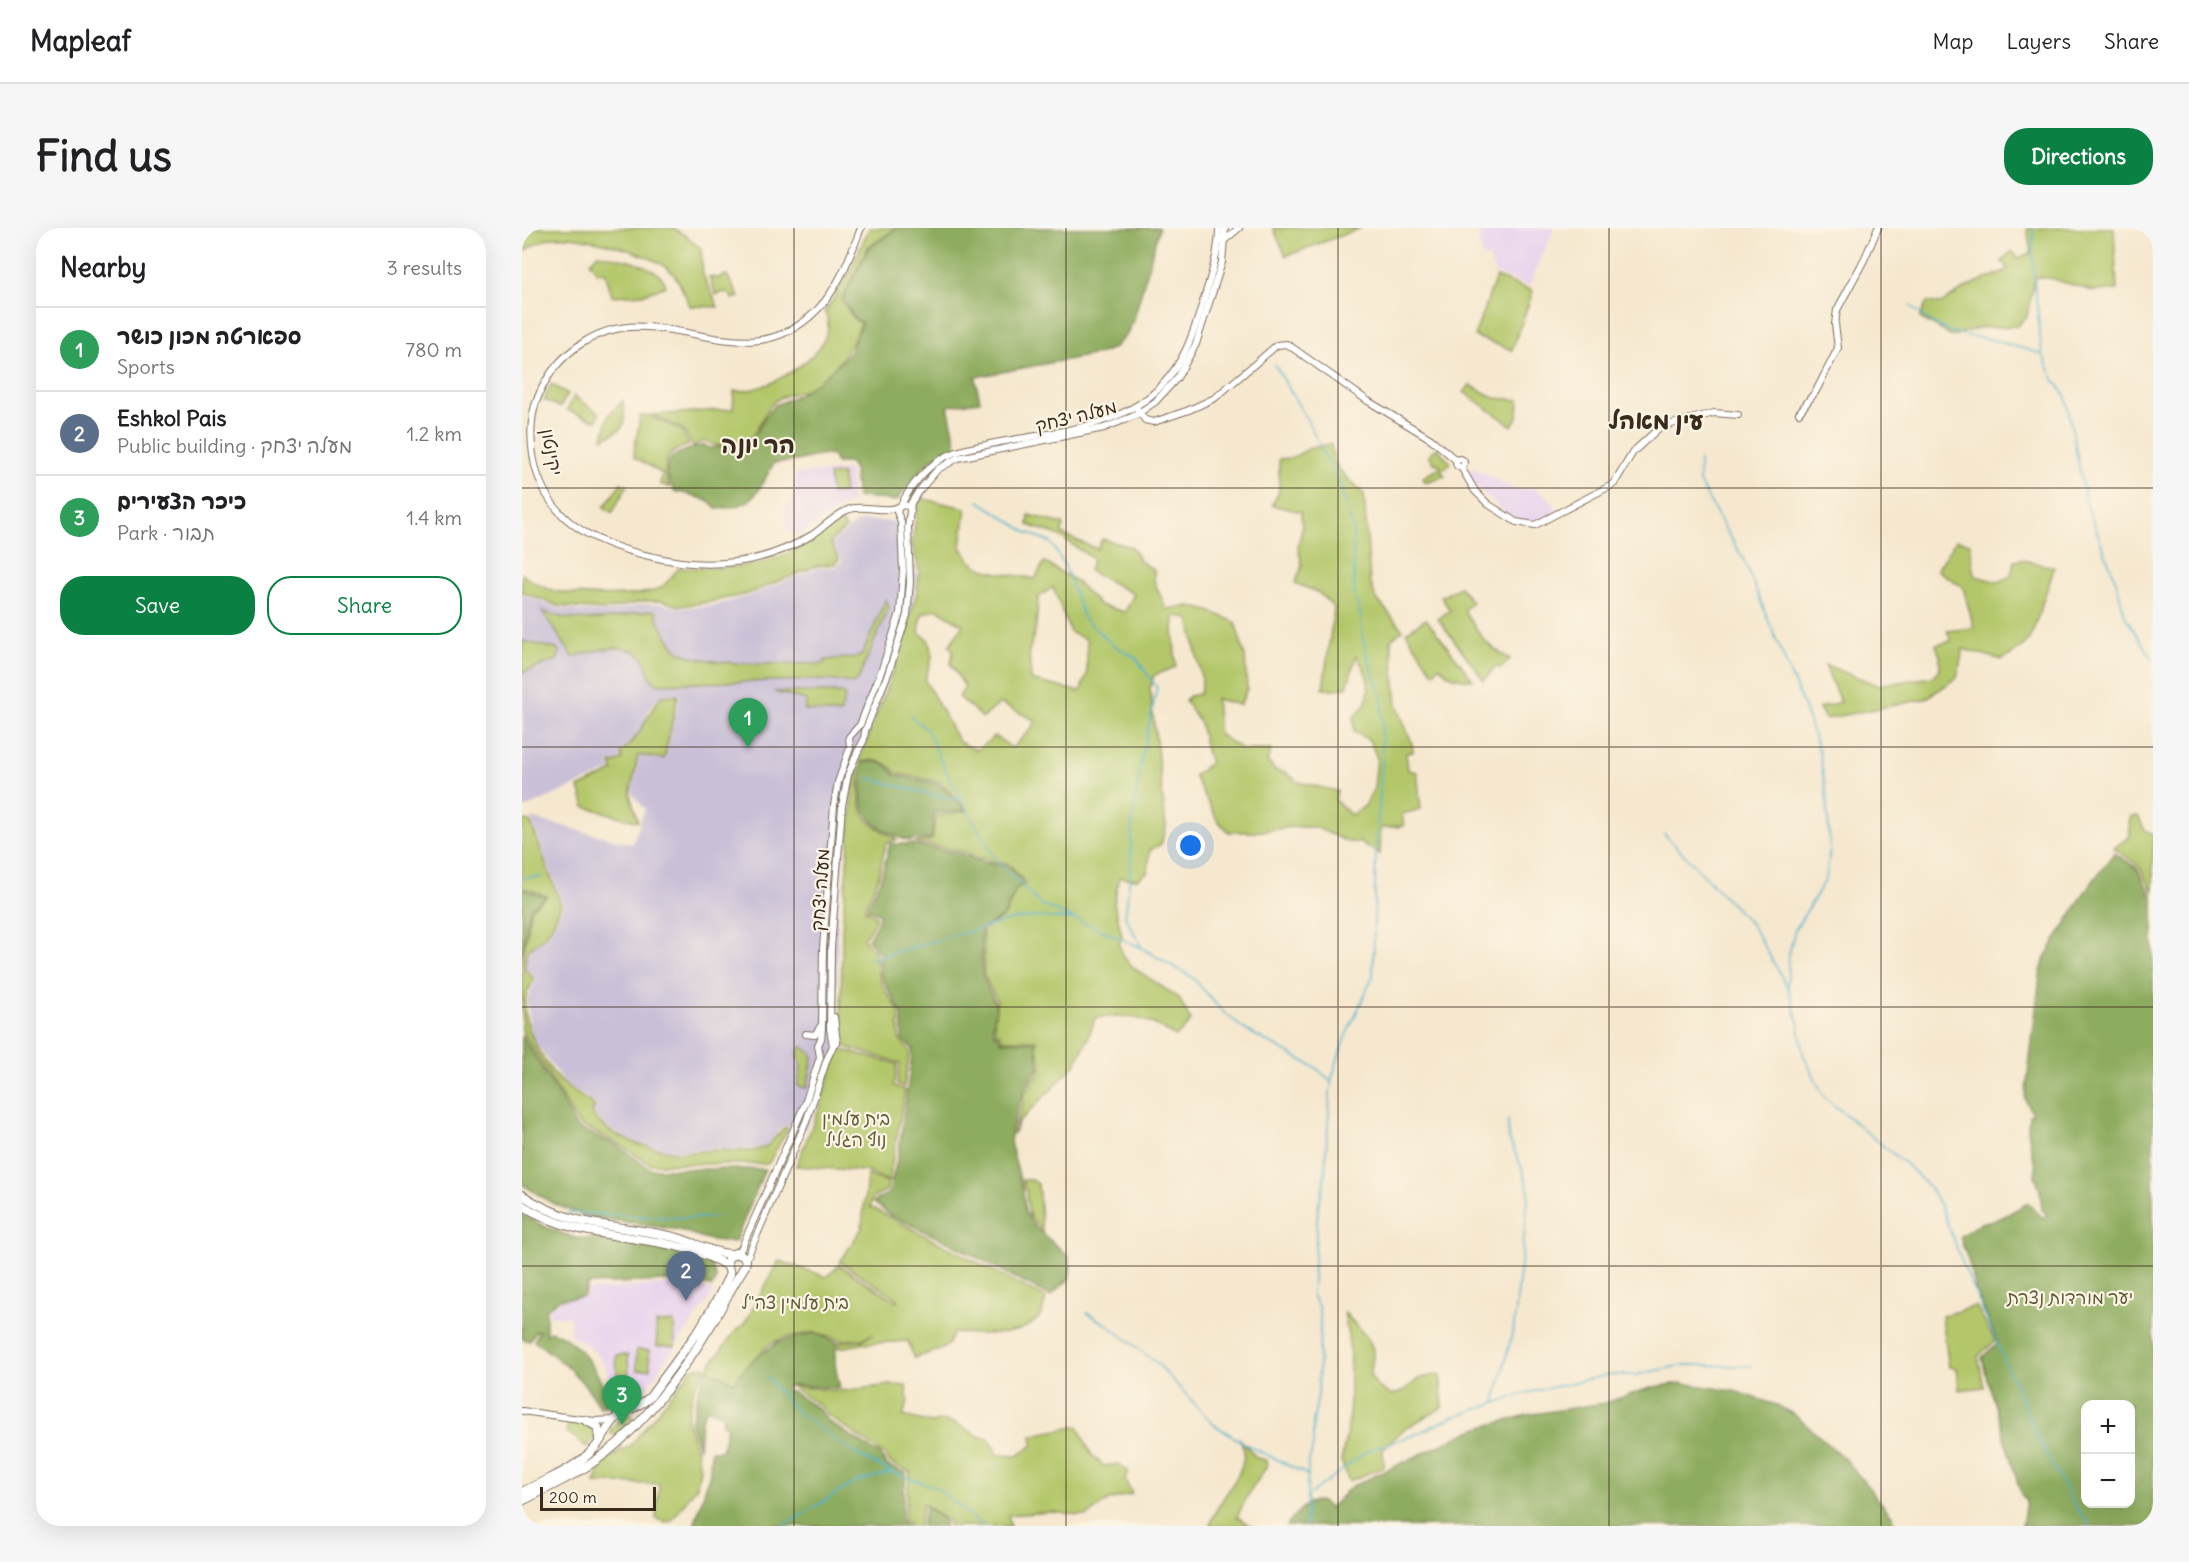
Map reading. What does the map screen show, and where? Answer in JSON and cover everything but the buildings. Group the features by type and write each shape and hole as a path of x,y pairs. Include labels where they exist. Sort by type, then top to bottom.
{"main road":[{"path":"522,1195 540,1207 574,1221 668,1236 743,1256 744,1265 705,1334 635,1427 585,1467 522,1501"},
{"path":"522,1204 549,1220 572,1228 676,1246 714,1258 735,1272 744,1265"},
{"path":"522,1492 579,1461 598,1443 614,1420 641,1405 650,1397 699,1330 728,1278 728,1258 733,1254"},
{"path":"630,1411 637,1416 638,1421 635,1427"},
{"path":"588,1420 599,1429 598,1443"},
{"path":"606,1430 612,1439 619,1440 624,1437"}],"street":[{"name":"יקינטון","path":"861,228 844,270 827,298 807,319 788,331 754,340 728,342 659,328 633,327 611,330 579,345 554,368 542,387 533,411 531,436 537,470 545,491 558,510 574,526 591,537 620,549 665,560 716,564 758,558 811,536 847,511 857,508 890,509 900,506"},
{"name":"מעלה יצחק","path":"900,506 929,468 955,452 1093,424 1138,410 1167,380 1190,342 1216,260 1219,228"},
{"name":"מעלה יצחק","path":"865,738 907,615 910,582 908,535 912,500 938,469 952,461 968,455 1095,430 1119,423 1167,390 1189,358 1201,330 1219,271 1225,228"},
{"path":"1225,240 1239,228"},
{"path":"1799,413 1816,391 1838,348 1836,310 1864,260 1878,228"},
{"path":"1138,410 1145,420 1154,422 1207,402 1215,398 1277,345 1287,344 1368,401 1431,439 1459,464 1475,491 1488,504 1516,522 1535,525 1614,484 1633,452 1660,427 1714,412 1738,415"},
{"path":"856,731 862,733 865,738 862,745 854,746 849,741 850,734 860,725 882,669 900,613 903,582 901,522 898,516 900,506 908,506 910,514"},
{"name":"יקינטון","path":"871,508 903,519 910,514"},
{"name":"מעלה יצחק","path":"821,1039 823,937 834,805 838,782 850,748 849,741"},
{"name":"מעלה יצחק","path":"832,1041 830,1029 833,916 844,794 852,766 862,745"},
{"path":"803,1128 815,1109 828,1064 837,1048 831,972"},
{"path":"806,1034 812,1036 817,1034 822,1023"},
{"path":"733,1254 741,1249 799,1119 820,1057 818,1044 821,1039 826,1038 832,1041 833,1046 826,1059 815,1098 744,1265"},
{"path":"819,1050 824,1053 831,1051"},
{"path":"522,1411 588,1420 614,1420"},
{"path":"588,1420 606,1430"}],"shaded area":[{"path":"1485,228 1505,230 1554,228 1529,286 1494,273 1489,256 1483,258 1478,238"},
{"path":"1473,468 1516,490 1533,488 1549,498 1557,512 1538,520 1517,519 1504,512 1473,483 1468,472"},
{"path":"850,470 852,502 837,509 801,535 788,532 784,510 796,495 795,474"},
{"path":"863,521 890,521 911,527 908,546 917,575 911,610 853,773 837,911 838,1048 814,1113 803,1132 784,1125 765,1146 753,1149 717,1148 680,1151 638,1143 611,1130 597,1117 593,1110 597,1105 564,1082 532,1034 527,1001 536,979 526,968 526,958 533,946 549,935 563,906 531,818 632,844 645,809 632,794 639,756 665,760 680,694 660,695 632,741 620,751 620,759 609,764 611,770 523,809 522,594 557,608 578,611 607,612 644,604 662,604 681,608 712,606 748,596 817,568 835,567 842,561 832,543 854,524"},
{"path":"692,1283 714,1292 645,1390 616,1392 598,1356 587,1345 570,1335 570,1316 549,1316 549,1307 560,1303 560,1300 585,1297 588,1290"}],"green space":[{"path":"522,228 673,228 701,249 703,275 718,307 690,306 673,273 635,252 599,242 555,237 546,239 522,252"},
{"path":"869,228 897,228 868,247 841,300 854,319 861,324 846,353 824,378 805,390 778,399 767,411 752,437 735,444 723,446 706,441 698,443 694,448 683,429 653,415 733,409 734,391 765,385 806,361 825,338 828,325 825,312 849,274"},
{"path":"897,228 1159,228 1134,319 1127,334 1114,348 1098,354 975,377 980,401 948,406 957,447 938,455 930,462 896,501 857,498 854,469 850,463 836,463 833,456 825,454 796,461 774,463 758,491 748,502 740,505 717,509 703,499 674,491 667,470 672,458 686,450 705,445 709,448 743,444 757,432 775,405 800,394 824,377 849,354 862,323 855,319 843,299 868,249"},
{"path":"1273,228 1361,228 1286,256"},
{"path":"2027,228 2114,228 2117,290 2092,291 2050,278 2035,277 2027,316 2017,326 1979,328 1952,336 1920,318 1927,302 1941,304 1968,287 2008,269 2002,261 2012,251 2018,258 2031,253"},
{"path":"598,254 647,267 662,278 666,286 644,294 612,296 605,272 597,273 590,262"},
{"path":"727,275 739,297 732,299 730,294 725,292 716,295 709,277 717,278"},
{"path":"1496,277 1533,291 1512,350 1474,336"},
{"path":"551,384 568,394 560,407 544,400"},
{"path":"1470,385 1495,398 1519,400 1518,415 1512,426 1464,392"},
{"path":"574,396 599,413 597,421 567,410"},
{"path":"623,401 623,425 603,439 608,416"},
{"path":"640,416 650,416 681,430 689,445 675,451 667,460 665,472 669,487 660,484 663,474 634,457"},
{"path":"1331,444 1338,467 1364,494 1370,582 1376,598 1403,630 1391,639 1397,705 1412,743 1413,752 1406,753 1408,770 1417,772 1421,809 1402,814 1404,826 1381,828 1380,854 1359,842 1348,842 1315,827 1229,832 1218,821 1194,776 1211,762 1200,723 1185,701 1189,696 1200,694 1202,680 1189,619 1175,615 1173,628 1176,667 1154,675 1150,688 1166,827 1161,844 1150,850 1148,872 1137,879 1119,877 1114,903 1122,936 1119,945 1124,957 1134,968 1179,998 1191,1021 1176,1037 1157,1025 1138,1018 1118,1016 1095,1018 1075,1065 1018,1123 1013,1134 1024,1094 1039,1074 1041,1063 1036,1046 1037,1040 1002,1040 1001,1035 996,1032 994,1018 997,1000 984,975 983,930 1005,916 1016,890 1026,883 1008,863 993,862 961,851 914,842 932,840 936,816 967,811 941,782 896,773 887,764 874,760 859,762 900,652 917,592 919,570 912,544 919,498 966,508 961,547 971,562 986,570 1035,579 1044,562 1076,581 1100,605 1125,612 1134,594 1089,571 1093,559 1058,535 1028,525 1029,515 1063,524 1062,534 1097,549 1102,539 1132,547 1140,561 1154,570 1154,581 1166,609 1190,606 1235,622 1245,656 1247,689 1240,705 1216,699 1219,734 1243,750 1271,750 1267,761 1275,770 1285,772 1298,782 1337,791 1335,800 1351,815 1365,806 1374,788 1377,758 1370,741 1354,731 1354,717 1364,706 1368,696 1367,678 1356,656 1347,687 1323,689 1334,608 1319,593 1295,583 1302,566 1298,546 1302,530 1301,512 1272,505 1279,492 1279,459 1292,458 1310,448","holes":["1053,587 1070,632 1087,640 1087,674 1080,692 1031,680 1029,651 1036,627 1038,598","937,609 963,625 949,646 953,650 951,664 965,687 959,697 983,718 1000,703 1036,721 1012,748 995,736 977,750 959,742 925,680 932,657 929,641 919,632 922,614"]},
{"path":"1437,448 1451,463 1441,471 1445,476 1425,482 1423,477 1440,468 1440,465 1434,463 1429,455"},
{"path":"842,474 844,493 831,494 829,475"},
{"path":"621,483 627,486 612,513 604,507"},
{"path":"840,521 846,528 830,542 839,559 834,564 816,566 747,594 680,606 662,601 645,601 605,610 558,606 522,592 522,574 546,588 565,593 608,596 638,594 660,588 679,568 726,568 765,561 783,555 801,547"},
{"path":"1956,540 1970,543 1975,576 1998,582 2011,576 2014,561 2023,560 2054,567 2033,631 2026,643 2002,660 1963,649 1957,678 1925,699 1825,719 1819,708 1840,702 1825,665 1878,685 1933,677 1940,669 1940,656 1936,645 1951,641 1947,631 1974,628 1963,587 1937,570"},
{"path":"1460,587 1472,602 1464,610 1478,632 1488,644 1510,659 1500,668 1496,666 1484,680 1438,619 1450,610 1441,597"},
{"path":"886,599 889,606 858,680 852,684 842,681 815,680 657,684 650,677 644,660 630,650 611,648 573,657 542,611 560,617 599,619 656,611 662,628 674,646 682,653 697,658 732,663 824,664 825,660 862,655"},
{"path":"1426,619 1473,680 1450,675 1440,666 1433,673 1406,632"},
{"path":"522,641 557,649 560,652 557,660 522,673"},
{"path":"774,692 833,692 844,694 845,697 840,714 805,710 806,700"},
{"path":"678,695 664,759 638,755 630,795 638,822 585,807 579,788 613,771 611,764 622,760 621,752 639,733 661,696"},
{"path":"867,762 886,765 895,775 939,784 966,810 934,813 931,839 911,841 889,833 875,824 863,806 860,768 861,764"},
{"path":"858,772 863,814 874,825 897,840 886,843 878,879 864,910 875,915 875,922 863,939 875,951 877,969 884,989 899,1011 899,1039 910,1051 904,1087 897,1084 900,1063 846,1047 841,1035 842,930 854,775"},
{"path":"2131,816 2138,816 2144,829 2153,835 2153,892 2138,865 2114,848 2130,836"},
{"path":"522,819 531,823 561,905 548,932 530,948 525,961 525,969 534,979 525,1001 527,1022 536,1046 549,1068 564,1084 595,1106 592,1110 595,1118 611,1132 637,1144 680,1153 717,1150 753,1151 766,1147 785,1127 788,1129 768,1164 650,1164 617,1143 578,1124 522,1030 522,962 531,909 547,896 522,887"},
{"path":"890,844 912,844 958,853 990,864 1006,865 1024,884 1016,889 1003,917 981,928 982,975 995,1002 994,1033 1001,1041 1036,1042 1039,1068 1023,1092 1010,1142 1023,1191 1025,1212 1035,1227 1068,1256 1071,1267 1069,1279 1050,1296 950,1243 890,1215 873,1202 889,1193 898,1156 913,1049 902,1040 902,1013 880,972 879,952 868,939 878,923 879,913 867,909 881,879"},
{"name":"יער מורדות נצרת","path":"2114,853 2136,867 2153,898 2153,1526 2022,1526 2026,1500 2021,1494 1982,1357 1998,1343 1975,1289 1960,1236 1981,1223 2001,1218 2028,1203 2043,1218 2047,1214 2042,1210 2040,1190 2035,1177 2036,1165 2028,1129 2029,1115 2032,1114 2025,1099 2040,976 2045,957 2085,892"},
{"path":"522,889 545,897 530,908 522,958"},
{"path":"522,1035 576,1127 614,1144 651,1169 765,1169 735,1242 710,1240 679,1230 583,1216 550,1202 522,1184"},
{"path":"802,1046 813,1057 807,1088 798,1086 801,1066 798,1054"},
{"name":"בית עלמין נוף הגליל","path":"843,1050 897,1064 894,1086 905,1090 889,1181 865,1171 796,1166 821,1104 835,1058"},
{"name":"בית עלמין צה\"ל","path":"867,1175 888,1182 887,1190 872,1198 870,1207 1046,1298 1040,1316 1032,1324 1011,1332 953,1333 949,1344 939,1350 914,1358 908,1341 839,1348 840,1342 861,1341 873,1334 862,1339 842,1340 815,1332 771,1343 752,1361 736,1383 707,1369 734,1333 745,1323 779,1261 827,1277 839,1265 897,1302 898,1299 840,1262 862,1228"},
{"path":"1022,1180 1032,1180 1038,1184 1042,1231 1029,1215"},
{"path":"522,1215 575,1238 617,1240 661,1251 689,1254 706,1260 712,1266 716,1279 712,1287 693,1280 588,1284 583,1297 560,1299 546,1309 546,1334 550,1331 561,1336 580,1351 601,1381 610,1403 600,1407 571,1370 534,1341 539,1331 536,1331 529,1341 522,1339"},
{"path":"1976,1306 1995,1341 1978,1356 1984,1387 1959,1390 1957,1368 1949,1367 1942,1316"},
{"path":"1344,1311 1371,1345 1373,1357 1370,1376 1378,1387 1391,1395 1404,1391 1418,1379 1440,1374 1443,1407 1404,1429 1383,1449 1384,1467 1349,1481 1341,1461 1348,1428 1350,1400 1350,1350"},
{"path":"674,1322 675,1346 657,1346 656,1323"},
{"path":"815,1333 838,1342 835,1359 840,1388 792,1385 786,1388 788,1392 793,1392 819,1409 829,1422 879,1454 889,1467 906,1473 901,1519 908,1526 694,1526 710,1473 711,1451 722,1451 727,1426 722,1424 723,1415 707,1408 701,1420 699,1448 691,1423 706,1368 734,1382 748,1364 778,1342"},
{"path":"636,1350 649,1350 650,1369 637,1370"},
{"path":"616,1355 628,1355 629,1375 617,1375"},
{"path":"704,1366 703,1375 694,1388 687,1419 700,1469 697,1486 672,1520 666,1522 656,1519 659,1484 595,1483 603,1462 631,1445 692,1369"},
{"path":"1682,1383 1734,1391 1776,1405 1795,1415 1846,1460 1893,1517 1895,1526 1286,1526 1306,1505 1318,1501 1324,1503 1329,1509 1352,1486 1475,1429 1527,1415 1605,1403 1653,1387"},
{"path":"891,1385 906,1386 908,1401 903,1416 932,1423 941,1420 955,1423 980,1437 989,1438 998,1455 1017,1456 1033,1445 1032,1435 1078,1426 1091,1454 1104,1466 1119,1464 1128,1471 1125,1480 1132,1494 1109,1500 1087,1516 1052,1512 1008,1515 1010,1526 949,1526 950,1522 923,1504 919,1526 911,1526 904,1518 910,1472 891,1464 885,1455 830,1417 820,1406 791,1386 841,1391"},
{"path":"630,1414 634,1418 632,1425 620,1436 611,1434 611,1428 624,1416"},
{"path":"572,1421 586,1423 595,1431 596,1437 587,1447 566,1431"},
{"path":"1239,1438 1257,1458 1266,1460 1267,1466 1237,1517 1251,1526 1210,1526 1240,1471 1244,1450"},
{"path":"926,1506 946,1522 945,1526 922,1526"}],"waterway":[{"path":"2033,228 2033,266 2042,354 2066,397 2086,503 2117,584 2125,616 2153,660"},
{"path":"1910,305 1933,324 1954,333 1993,340 2042,354"},
{"path":"1275,365 1340,484 1353,530 1354,591 1361,618 1363,639 1382,696 1382,767 1376,846 1373,976 1344,1040 1331,1081 1324,1183 1318,1208 1312,1295 1319,1308 1318,1395 1313,1422 1313,1446 1308,1465 1306,1526"},
{"path":"1699,460 1699,482 1743,558 1803,705 1819,751 1826,792 1830,849 1826,879 1795,930 1788,958 1788,988 1799,1025 1803,1054 1824,1097 1909,1167 1930,1188 1941,1207 1964,1267 2042,1446 2074,1505 2090,1526"},
{"path":"979,501 1026,532 1050,542 1065,566 1084,619 1112,644 1136,658 1157,688 1141,761 1132,824 1130,877 1125,916 1142,948 1193,978 1221,1010 1244,1029 1316,1068 1330,1080"},
{"path":"910,715 928,731 943,766 995,859 1040,904 1140,947"},
{"path":"869,778 928,794 962,800"},
{"path":"1664,834 1752,925 1787,986"},
{"path":"522,878 542,877"},
{"path":"870,959 1014,919 1036,917 1074,919"},
{"path":"1495,1402 1514,1326 1529,1192 1522,1168 1508,1137 1508,1120"},
{"path":"522,1212 529,1213"},
{"path":"567,1213 716,1217"},
{"path":"1087,1313 1108,1325 1158,1364 1213,1424 1247,1445 1308,1475"},
{"path":"1310,1494 1367,1451 1414,1435 1453,1417 1526,1393 1608,1375 1636,1375 1683,1365 1752,1366"},
{"path":"767,1377 796,1411 855,1454 892,1472 937,1488 978,1522 988,1526"},
{"path":"783,1526 856,1482 892,1472"}],"place":[{"name":"ספארטה מכון כושר","path":"748,748"},
{"name":"Eshkol Pais","path":"686,1301"},
{"name":"כיכר הצעירים","path":"622,1425"}],"district":[{"name":"עין מאהל","path":"1656,420"},
{"name":"הר יונה","path":"758,444"}]}
